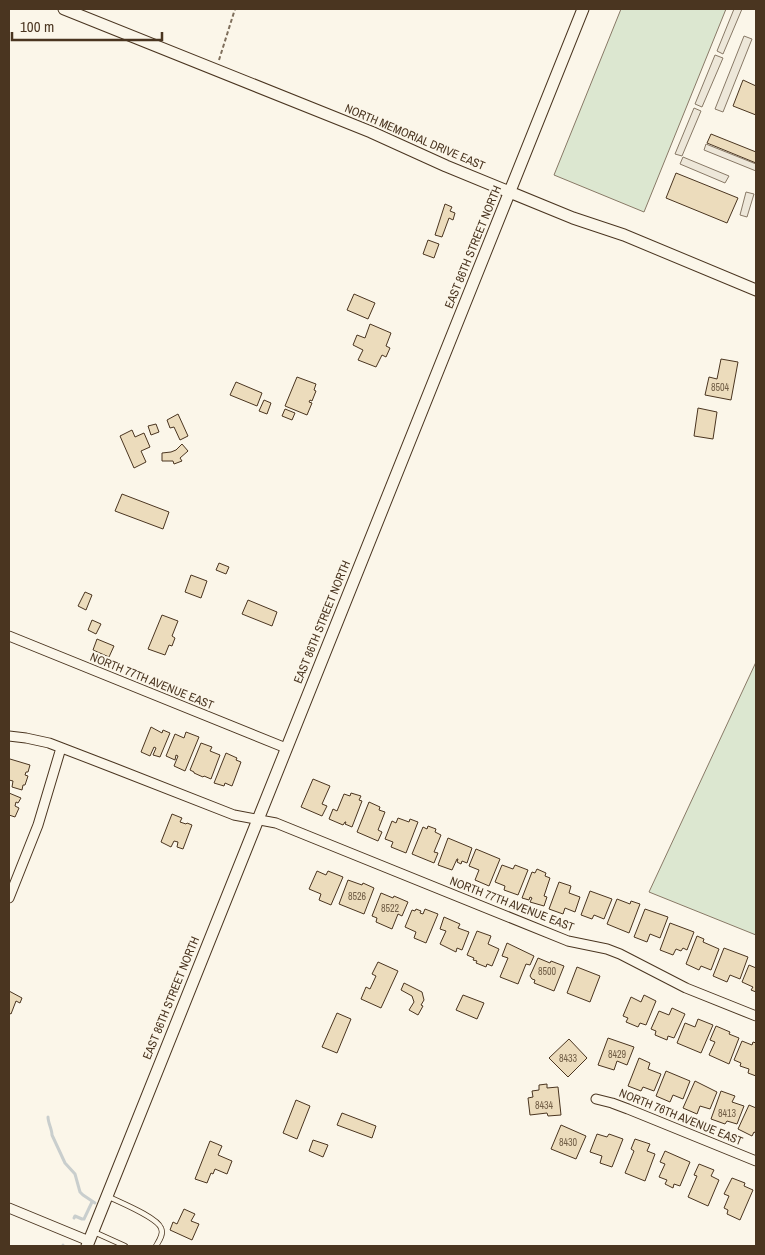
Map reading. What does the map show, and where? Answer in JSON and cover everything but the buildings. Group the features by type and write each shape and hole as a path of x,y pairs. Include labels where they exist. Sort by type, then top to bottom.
{"street":[{"name":"NORTH MEMORIAL DRIVE EAST","path":"64,9 371,132 446,166 573,218 624,235 756,290"},
{"name":"EAST 86TH STREET NORTH","path":"89,1240 583,9"},
{"name":"NORTH 77TH AVENUE EAST","path":"9,636 286,748"},
{"name":"NORTH 77TH AVENUE EAST","path":"9,736 49,743 234,815 276,823 568,940 620,954 686,988 756,1016"},
{"path":"9,898 38,825 61,748"},
{"name":"NORTH 76TH AVENUE EAST","path":"596,1099 628,1109 756,1161"},
{"path":"9,1208 89,1240"}],"lane":[{"path":"107,1196 153,1218 161,1226 160,1241 156,1246"},
{"path":"89,1240 125,1246"}],"path":[{"path":"216,70 235,9"}],"green space":[{"path":"621,9 726,9 644,212 554,175"},
{"path":"756,662 756,935 649,892"}],"shaded area":[{"path":"734,9 742,9 723,54 717,51"},
{"path":"744,36 752,39 723,112 715,109"},
{"path":"715,55 723,58 702,107 695,104"},
{"path":"694,108 701,111 682,156 675,154"},
{"path":"706,144 756,164 756,171 704,150"},
{"path":"683,157 729,176 725,183 680,164"},
{"path":"746,192 754,194 747,217 740,215"}],"waterway":[{"path":"48,1117 52,1135 65,1163 75,1174 80,1192 95,1203"},
{"path":"74,1218 75,1216 84,1219 92,1202"}]}
